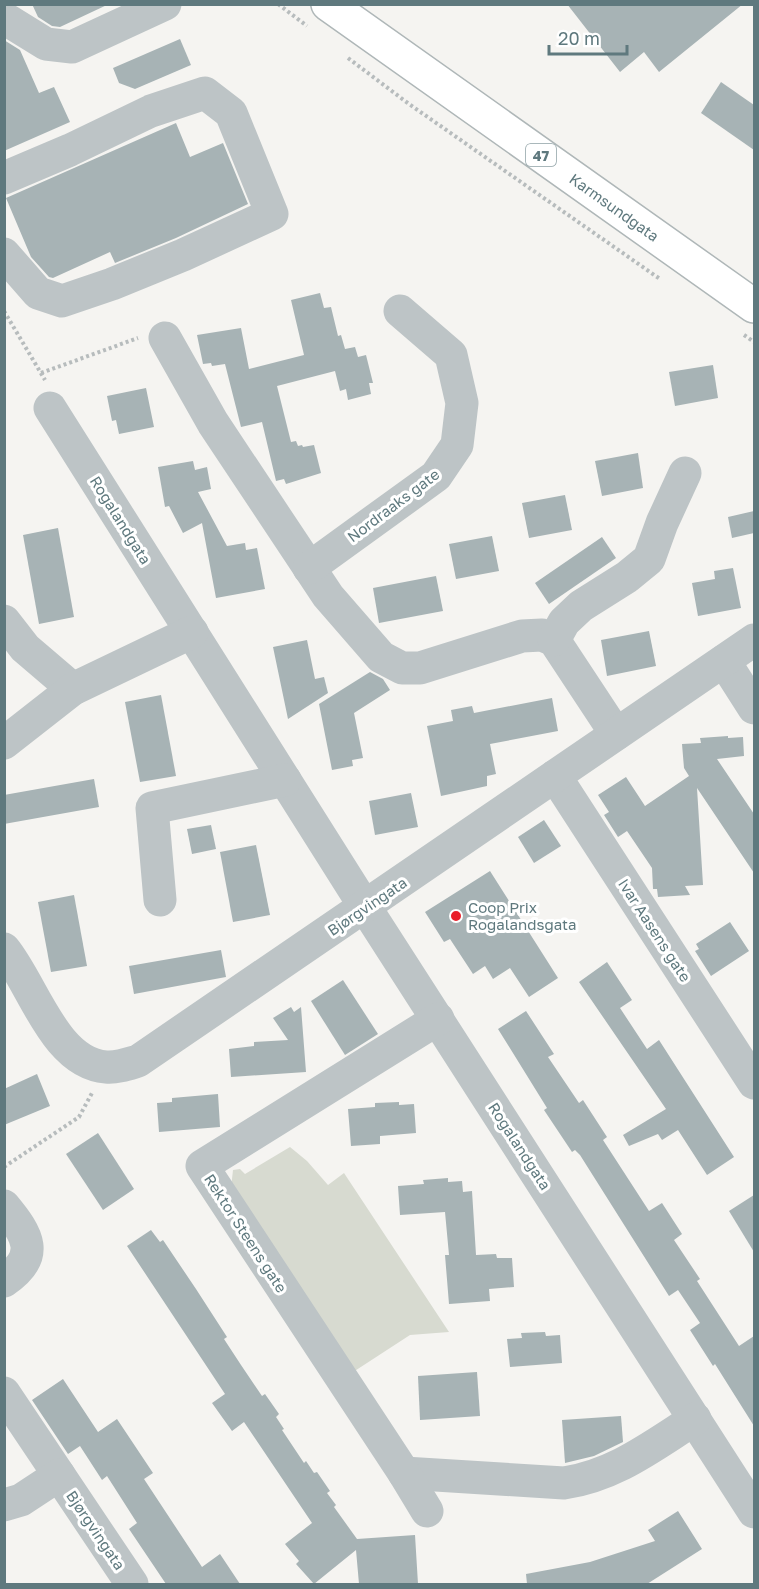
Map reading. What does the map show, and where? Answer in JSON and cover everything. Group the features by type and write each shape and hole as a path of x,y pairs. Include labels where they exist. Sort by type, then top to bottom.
{"main road":[{"name":"Karmsundgata","path":"367,4 754,280"},
{"name":"Karmsundgata","path":"322,19 745,318"}],"street":[{"path":"4,18 46,44 72,47 165,4"},
{"path":"4,178 70,150 151,111 205,93 231,113 272,214 183,255 112,284 62,301 38,293 4,254"},
{"name":"Nordraaks gate","path":"309,568 436,476 457,446 462,403 451,355 400,311"},
{"path":"165,338 213,423 309,568 328,596 381,657 402,668 420,668 522,636 542,635 554,640 616,734"},
{"name":"Rogalandgata","path":"50,408 365,907 754,1512"},
{"path":"554,640 564,622 581,606 627,577 649,559 662,523 685,473"},
{"path":"4,621 25,648 73,688"},
{"path":"4,743 73,688 192,632"},
{"name":"Bjørgvingata","path":"106,1067 122,1066 138,1061 754,640"},
{"path":"724,661 754,708"},
{"name":"Ivar Aasens gate","path":"555,776 754,1083"},
{"path":"160,900 152,808 285,780"},
{"path":"4,949 16,963 57,1034 74,1054 88,1062 106,1067"},
{"name":"Rektor Steens gate","path":"427,1511 202,1166 438,1019"},
{"path":"4,1206 23,1231 28,1253 24,1264 4,1281"},
{"name":"Bjørgvingata","path":"4,1393 132,1584"},
{"path":"404,1473 564,1483 611,1470 631,1460 695,1419"},
{"name":"Bjørgvingata","path":"4,1505 21,1500 59,1475"}],"path":[{"path":"279,4 322,19"},
{"path":"344,54 419,111 663,280"},
{"path":"4,311 46,381 50,408"},
{"path":"745,318 754,342"},
{"path":"41,373 158,331 165,338"},
{"path":"4,1167 78,1117 106,1067"}],"shaded area":[{"path":"290,1147 307,1161 328,1185 344,1173 449,1332 410,1335 347,1376 230,1197 233,1170 240,1169 245,1174"}],"building":[{"path":"32,4 109,4 60,27 52,26 38,17"},
{"path":"567,4 743,4 659,72 644,52 620,72"},
{"path":"180,39 191,65 135,89 119,83 113,68"},
{"path":"4,40 20,50 39,93 54,87 70,122 4,151"},
{"path":"721,82 754,105 754,150 701,113"},
{"path":"176,123 190,157 223,143 248,204 176,238 115,263 110,252 53,278 49,277 31,257 6,198"},
{"path":"320,293 324,308 331,307 338,336 341,335 345,349 355,347 358,357 366,355 373,383 369,383 371,394 348,400 346,389 340,391 335,371 277,386 291,442 296,441 298,446 303,447 314,445 321,473 286,484 284,479 276,481 262,422 241,427 225,364 212,366 211,363 203,364 197,335 241,328 249,369 304,355 291,300"},
{"path":"713,365 718,398 675,406 669,372"},
{"path":"146,388 154,427 119,434 116,420 112,421 107,396"},
{"path":"638,453 643,488 602,496 595,461"},
{"path":"193,461 195,470 207,467 211,489 198,492 227,546 245,543 246,550 257,548 265,589 216,598 202,523 183,533 169,506 165,507 158,467"},
{"path":"565,495 572,530 529,538 522,503"},
{"path":"754,511 754,533 732,538 728,517"},
{"path":"58,528 74,617 39,624 23,535"},
{"path":"492,536 499,571 456,579 449,544"},
{"path":"602,537 616,558 549,604 535,583"},
{"path":"733,568 741,608 698,616 692,583 715,579 714,571"},
{"path":"436,576 443,611 379,623 373,588"},
{"path":"649,631 656,666 607,676 601,640"},
{"path":"307,640 315,679 324,677 328,693 288,719 273,647"},
{"path":"370,672 383,679 390,690 354,713 363,758 352,760 353,766 332,770 319,704"},
{"path":"161,695 176,776 140,782 125,702"},
{"path":"552,698 558,731 490,744 496,774 487,776 487,786 441,796 427,726 453,721 451,710 472,706 474,713"},
{"path":"728,736 728,738 743,737 744,756 717,759 754,814 754,873 697,788 703,885 685,886 690,895 658,897 657,889 653,889 652,868 627,831 618,837 604,815 609,812 598,795 626,777 645,806 689,776 684,768 682,744 701,743 700,738"},
{"path":"94,779 99,807 4,824 4,795"},
{"path":"411,793 418,827 375,835 369,801"},
{"path":"544,820 561,846 534,863 518,837"},
{"path":"211,825 216,849 192,854 187,829"},
{"path":"256,845 270,915 233,922 220,852"},
{"path":"490,871 558,978 529,997 510,968 493,979 485,966 473,974 450,939 444,942 425,912"},
{"path":"74,895 87,966 51,972 38,902"},
{"path":"730,922 749,951 711,976 695,951 699,949 696,944"},
{"path":"221,950 226,977 134,994 129,966"},
{"path":"607,962 632,1000 620,1008 647,1049 659,1040 734,1157 707,1175 678,1130 662,1140 658,1134 629,1146 623,1135 666,1109 579,982"},
{"path":"343,980 378,1034 345,1055 311,1001"},
{"path":"291,1007 294,1012 301,1007 306,1072 231,1077 229,1049 254,1046 254,1042 288,1040 273,1018"},
{"path":"526,1011 554,1054 548,1057 579,1103 583,1100 607,1137 603,1140 649,1211 662,1203 682,1234 674,1240 700,1279 697,1281 739,1346 754,1336 754,1426 715,1364 713,1366 690,1330 700,1323 678,1290 669,1296 580,1155 575,1150 572,1152 544,1110 547,1108 498,1029"},
{"path":"37,1074 50,1106 4,1125 4,1089"},
{"path":"218,1094 220,1127 159,1132 157,1103 172,1102 172,1098"},
{"path":"399,1102 399,1105 414,1104 416,1133 380,1136 380,1144 351,1146 348,1109 375,1107 375,1103"},
{"path":"98,1133 134,1189 103,1210 66,1154"},
{"path":"448,1178 448,1182 462,1181 463,1192 472,1191 476,1255 496,1254 497,1258 512,1258 514,1287 489,1289 490,1301 449,1304 445,1255 449,1255 445,1212 400,1215 398,1186 424,1184 423,1180"},
{"path":"754,1195 754,1252 729,1211"},
{"path":"151,1230 160,1242 163,1240 196,1289 227,1337 224,1339 241,1365 262,1396 265,1394 279,1414 276,1417 284,1429 282,1430 304,1463 306,1461 314,1473 317,1472 330,1491 327,1493 336,1505 334,1507 357,1539 415,1535 418,1584 359,1584 356,1550 314,1584 296,1564 299,1561 285,1544 312,1523 244,1422 232,1431 212,1403 225,1394 127,1246"},
{"path":"545,1332 546,1336 560,1335 562,1363 510,1367 507,1339 522,1338 521,1333"},
{"path":"477,1372 480,1416 420,1420 418,1376"},
{"path":"63,1379 98,1432 117,1419 153,1473 144,1479 202,1567 220,1554 240,1584 166,1584 129,1529 137,1523 107,1476 102,1480 80,1446 68,1454 32,1400"},
{"path":"621,1416 623,1442 594,1456 565,1463 562,1420"},
{"path":"678,1511 702,1549 647,1584 527,1584 526,1574 590,1562 655,1541 648,1530"}],"place":[{"name":"Coop Prix Rogalandsgata","path":"456,916"}]}
